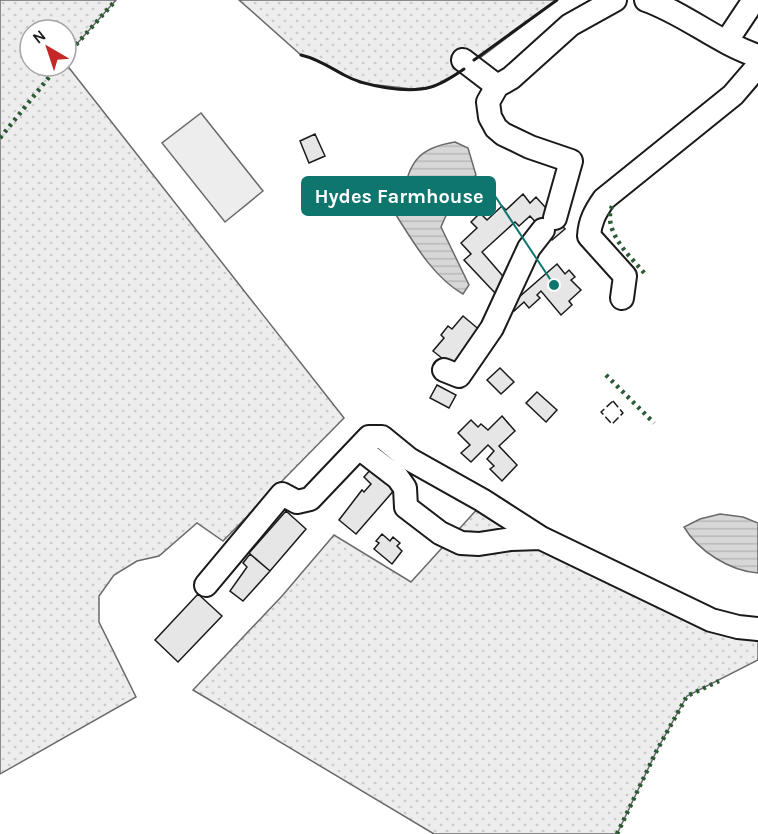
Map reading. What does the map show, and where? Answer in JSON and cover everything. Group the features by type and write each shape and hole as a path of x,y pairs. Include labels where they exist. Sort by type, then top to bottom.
{"lane":[{"path":"444,370 459,376 492,328 529,248 549,224 571,161 530,147 503,134 496,128 490,117 488,102 497,86 511,78 570,26 615,0"},
{"path":"646,0 758,56"},
{"path":"726,42 754,0"},
{"path":"463,60 497,86"},
{"path":"622,298 625,276 589,236 590,223 595,212 604,200 734,95 758,66"},
{"path":"206,585 282,494 297,502 310,499 369,437 382,437 409,459 482,500 541,538 711,620 758,629"},
{"path":"359,448 398,478 405,488 406,507 440,533 461,543 479,544 511,539 541,538"}],"shaded area":[{"path":"0,0 116,0 78,43 78,18 18,18 18,78 77,78 344,418 223,541 197,523 159,556 137,561 114,575 99,596 99,622 136,697 0,774"},
{"path":"239,0 557,0 465,69 432,87 412,89 360,83 313,58 301,55"},
{"path":"201,113 263,191 225,222 162,143"},
{"path":"455,142 468,148 476,175 455,199 441,227 469,285 463,294 433,269 396,215 408,176 418,158 426,151"},
{"path":"480,506 758,633 758,660 687,696 657,750 617,834 434,834 193,690 282,596 334,535 411,582"},
{"path":"720,514 743,517 758,523 758,573 726,564 706,552 684,527 700,519"}],"building":[{"path":"315,134 325,156 309,163 300,141"},
{"path":"523,194 530,203 536,197 565,229 552,240 530,216 519,226 515,222 482,252 508,282 495,293 464,260 471,254 461,243 477,228 471,222 480,213 487,220 502,206 506,210"},
{"path":"557,264 565,274 569,270 575,277 571,280 581,290 569,301 572,305 561,315 541,291 537,295 540,298 529,308 524,302 514,311 510,305"},
{"path":"463,316 482,332 453,367 433,351 444,338 441,335 448,326 452,329"},
{"path":"500,368 514,382 501,394 487,380"},
{"path":"437,385 456,395 449,408 430,398"},
{"path":"537,392 557,410 546,422 526,403"},
{"path":"502,416 515,431 499,446 517,465 502,481 490,469 494,466 487,459 494,451 488,445 471,462 461,453 470,445 458,433 471,420 478,427 481,424 488,430"},
{"path":"372,468 396,488 356,534 339,520 362,490 364,492 371,484 364,477"},
{"path":"286,511 306,529 270,571 249,553"},
{"path":"382,534 390,541 393,537 400,543 397,546 402,551 392,564 374,549 379,543 376,541"},
{"path":"250,554 270,571 243,601 230,591 247,567 243,563"},
{"path":"198,594 222,616 178,662 155,640"}],"hedge":[{"path":"78,43 116,0"},
{"path":"0,138 48,78"},
{"path":"612,206 610,216 614,235 646,275"},
{"path":"606,375 654,423"},
{"path":"617,834 657,750 687,696 719,681"}],"fence":[{"path":"613,401 623,413 612,424 601,412 613,401"}],"wall":[{"path":"474,60 557,0"},
{"path":"301,55 353,79 399,89 431,87 444,82 464,69"}],"place":[{"name":"Hydes Farmhouse","path":"554,285"}]}
